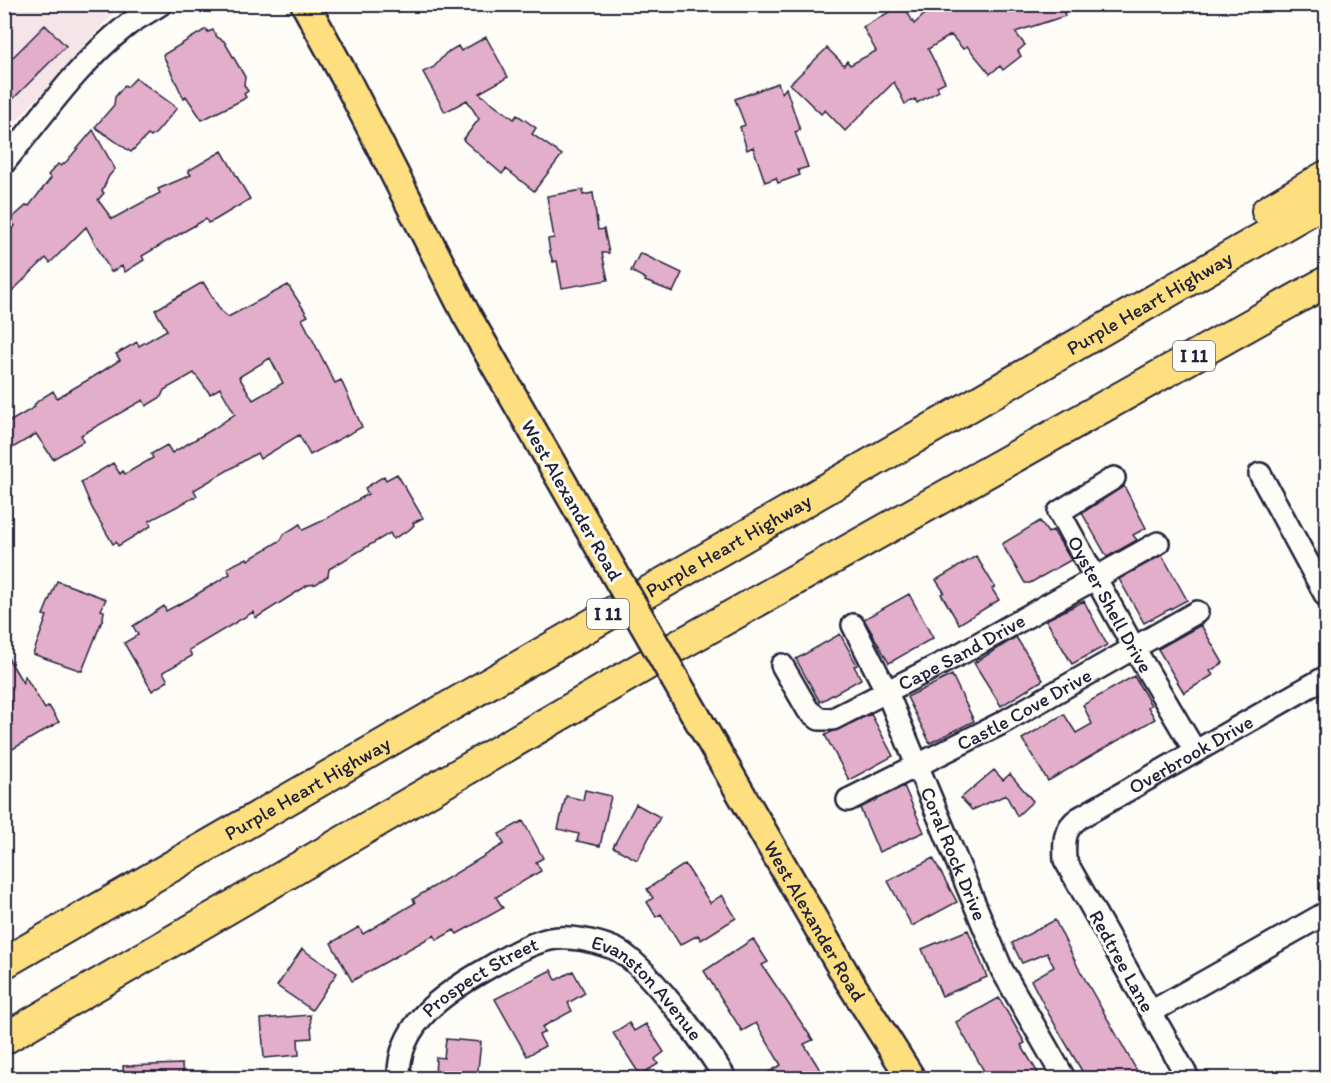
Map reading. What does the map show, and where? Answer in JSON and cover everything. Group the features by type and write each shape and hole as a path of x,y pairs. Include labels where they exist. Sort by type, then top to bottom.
{"highway":[{"path":"1211,265 1269,209 1326,176"},
{"name":"Purple Heart Highway","path":"4,963 1211,265 1326,201"},
{"name":"I 11","path":"672,649 1326,282"},
{"path":"4,1039 646,665"}],"main road":[{"name":"West Alexander Road","path":"305,4 346,79 466,314 848,979 911,1078"}],"street":[{"path":"4,163 71,81 113,38 126,26 161,4"},
{"path":"1260,474 1326,596"},
{"name":"Oyster Shell Drive","path":"1114,478 1059,512 1134,648 1195,751"},
{"name":"Cape Sand Drive","path":"782,665 808,710 819,719 833,719 962,653 1158,543"},
{"name":"Castle Cove Drive","path":"848,800 917,766 1197,612"},
{"name":"Coral Rock Drive","path":"853,625 886,690 1002,970 1064,1078"},
{"name":"Overbrook Drive","path":"1063,840 1071,824 1078,818 1326,677"},
{"name":"Redtree Lane","path":"1063,840 1065,860 1188,1078"},
{"path":"1151,1012 1326,913"},
{"name":"Prospect Street","path":"399,1078 399,1062 406,1039 430,1007 454,988 515,952 552,939 581,939"},
{"name":"Evanston Avenue","path":"581,939 615,948 634,961 713,1059 725,1078"}],"shaded area":[{"path":"5,5 121,5 5,134"}],"building":[{"path":"903,4 914,24 936,4 1061,4 1065,16 1015,32 1025,45 1018,51 1021,56 1003,70 1000,66 990,74 967,46 963,49 951,35 928,49 945,82 937,86 939,91 917,103 915,99 905,104 894,82 845,131 825,110 821,114 790,84 827,48 844,65 847,61 850,65 876,51 863,27"},
{"path":"45,25 66,46 4,108 4,66"},
{"path":"206,29 208,32 213,30 217,37 224,41 245,77 244,85 248,91 242,100 202,120 186,96 184,99 163,55"},
{"path":"486,37 508,77 479,93 514,119 517,115 536,128 532,134 562,155 534,191 506,169 502,174 463,140 479,119 467,100 445,112 423,72 434,67 446,53 458,46 461,51"},
{"path":"136,78 177,108 157,132 151,137 148,135 131,152 95,127 114,105 115,97 125,85 127,87"},
{"path":"778,83 782,93 786,88 800,130 795,132 808,167 798,170 800,175 778,183 776,178 765,182 753,147 747,150 740,127 745,125 735,99"},
{"path":"93,130 115,169 102,191 104,193 98,200 112,219 160,193 158,189 191,175 188,171 222,151 250,199 215,220 208,223 206,219 183,232 142,256 144,260 125,272 122,266 111,272 86,227 50,263 46,258 4,299 4,234 15,226 10,220 27,205 29,206 51,178 48,175 58,164 61,166 67,161"},
{"path":"583,190 583,195 593,193 598,230 604,229 609,253 602,253 608,280 562,288 557,261 553,262 550,253 548,239 554,238 547,196"},
{"path":"640,253 682,273 673,292 645,281 646,279 631,271"},
{"path":"203,282 221,311 228,317 288,285 308,316 302,319 335,383 341,380 362,427 310,455 299,435 260,459 257,453 194,490 197,496 149,521 151,526 118,546 116,542 113,544 92,508 81,482 113,463 120,474 123,471 125,474 153,458 151,454 167,445 172,453 213,429 235,414 220,388 210,394 194,373 164,390 161,397 146,406 143,400 81,435 84,441 53,459 36,434 4,453 4,425 35,407 34,405 39,400 53,391 57,398 98,374 120,360 116,354 137,342 139,346 167,330 155,310","holes":["270,358 283,383 253,400 239,377"]},
{"path":"397,474 423,518 413,523 414,525 409,530 393,539 390,533 329,569 328,576 316,584 308,585 256,618 253,612 189,650 192,656 163,672 168,681 152,691 124,643 138,635 133,626 164,606 166,611 230,574 227,568 247,558 248,560 281,540 284,534 300,524 303,530 322,521 368,494 365,488 384,476 386,480"},
{"path":"1124,486 1146,528 1133,535 1137,540 1107,557 1082,513"},
{"path":"1040,521 1048,533 1053,530 1071,560 1030,583 1025,583 1002,544"},
{"path":"1162,555 1187,600 1144,623 1119,579"},
{"path":"976,556 995,587 992,589 999,600 959,624 941,594 944,592 936,580"},
{"path":"57,581 106,599 101,610 104,611 103,618 82,671 33,654 47,616 43,615"},
{"path":"909,594 933,638 889,663 864,619"},
{"path":"1084,601 1107,645 1072,664 1046,620"},
{"path":"1201,625 1223,663 1210,671 1213,675 1184,693 1158,649"},
{"path":"840,634 857,665 854,666 861,679 820,702 796,659"},
{"path":"1016,637 1043,680 1001,706 974,663"},
{"path":"4,651 23,683 25,676 45,709 49,706 59,722 11,750 4,738"},
{"path":"952,675 974,721 930,743 907,697"},
{"path":"1134,676 1151,705 1148,707 1155,719 1048,781 1022,739 1064,714 1076,733 1092,724 1083,705"},
{"path":"871,714 893,756 849,780 825,735"},
{"path":"994,770 1003,780 1010,774 1033,801 1017,816 1006,795 972,810 961,798"},
{"path":"904,786 924,832 879,852 860,808"},
{"path":"585,790 611,796 600,846 577,841 579,834 558,829 566,796 583,800"},
{"path":"636,804 660,817 637,860 613,847"},
{"path":"523,821 543,858 536,862 541,871 496,897 503,908 457,934 454,930 437,940 434,935 352,981 331,943 359,927 363,934 415,903 413,899 504,844 499,834"},
{"path":"933,858 957,902 912,926 888,881"},
{"path":"685,864 710,903 722,895 736,918 701,940 698,935 680,945 661,914 656,917 647,902 653,898 647,889"},
{"path":"1055,920 1078,967 1141,1078 1086,1078 1047,1011 1031,980 1054,967 1047,953 1022,963 1012,943"},
{"path":"968,930 987,977 942,996 922,949"},
{"path":"753,939 768,962 762,965 813,1040 804,1044 825,1078 759,1078 781,1065 756,1023 742,1031 704,971"},
{"path":"302,949 337,973 312,1010 277,986"},
{"path":"551,970 556,980 573,971 585,993 568,1003 572,1011 542,1027 545,1032 539,1035 545,1046 527,1056 495,999"},
{"path":"999,998 1025,1043 1021,1045 1041,1078 988,1078 956,1022"},
{"path":"310,1015 312,1038 298,1039 299,1055 264,1058 261,1019"},
{"path":"629,1023 634,1031 646,1024 664,1052 655,1059 658,1064 640,1075 613,1033"},
{"path":"446,1039 481,1042 477,1078 435,1078 436,1057 444,1058"},
{"path":"182,1064 183,1078 124,1078 123,1066"}]}
